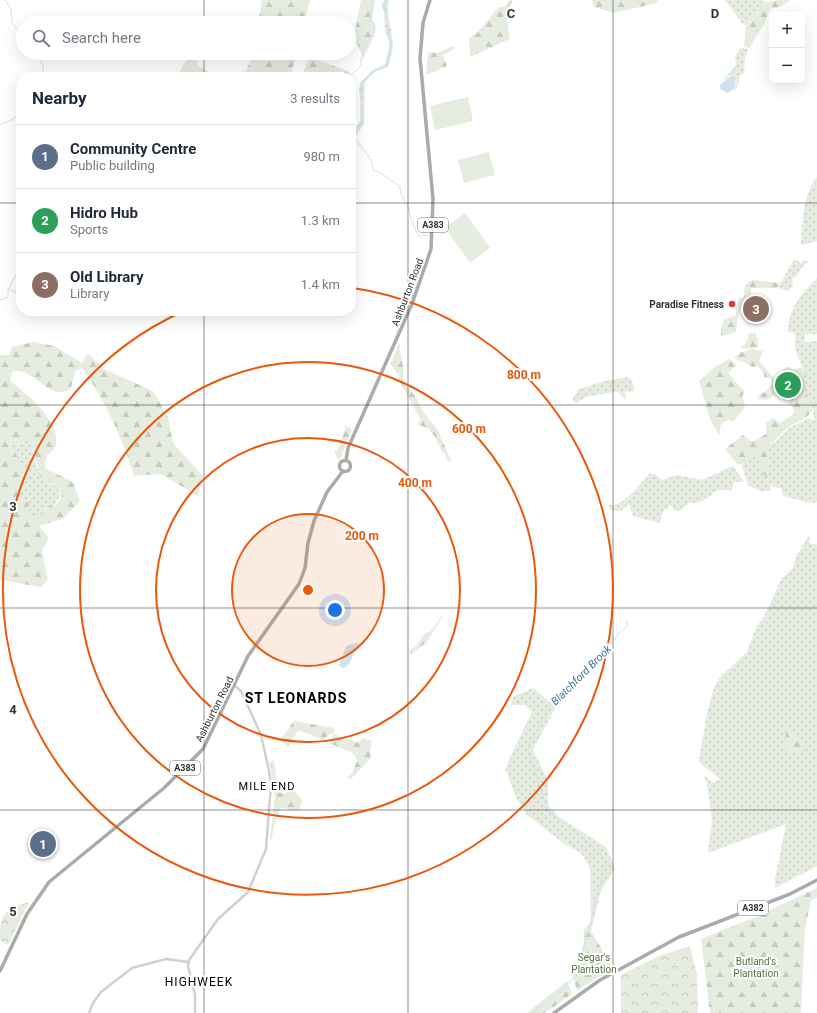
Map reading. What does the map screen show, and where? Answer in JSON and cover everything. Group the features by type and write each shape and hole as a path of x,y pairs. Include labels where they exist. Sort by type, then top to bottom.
{"main road":[{"name":"Ashburton Road","path":"343,471 340,468 340,464 346,460 348,448 415,297 431,249 433,199 420,58 420,40 430,0"},
{"name":"Ashburton Road","path":"0,971 13,940 40,892 52,878 164,788 197,756 208,741 248,656 299,584 305,568 308,543 314,521 327,492 343,471 348,471 351,466 346,460"},
{"name":"A382","path":"554,1013 600,980 688,933 790,894 817,880"}],"street":[{"path":"195,1013 195,995 188,962 218,919 248,892 266,849 271,780 261,735 241,691 235,686"},
{"path":"89,1013 93,1003 101,992 132,968 166,959 188,962"}],"green space":[{"path":"262,0 310,0 306,16 259,16"},
{"path":"361,0 375,0 372,20 376,26 374,36 363,59 356,40 356,25"},
{"path":"384,0 389,0 388,11 393,39 393,48 388,67 376,71 365,82 364,124 356,136 356,128 360,121 360,83 373,70 385,64 390,44 385,31 384,11 382,6"},
{"path":"509,0 513,0 506,12 510,39 470,57 469,38 477,33 499,7 504,7"},
{"path":"592,0 658,0 657,3 614,13 594,7"},
{"path":"725,0 761,0 765,2 761,3 746,25 742,23"},
{"path":"778,0 790,0 780,7 770,9 766,21 749,48 744,47 746,25 761,3"},
{"path":"453,46 456,48 443,55 447,66 426,75 428,52 437,53"},
{"path":"741,47 748,50 745,58 744,73 740,76 736,90 734,90 737,80 734,75 731,74 721,83 736,65 735,56"},
{"path":"197,60 197,65 209,72 180,72 186,61"},
{"path":"251,60 295,60 291,72 240,72 246,71"},
{"path":"309,60 318,60 350,72 303,72"},
{"path":"468,97 473,121 435,130 430,106"},
{"path":"489,152 495,175 464,183 458,160"},
{"path":"817,177 817,241 801,245 806,201 808,193"},
{"path":"465,213 490,248 470,263 445,228"},
{"path":"424,259 412,299 394,338 404,301"},
{"path":"794,259 801,263 803,260 808,262 792,279 793,284 789,291 778,288"},
{"path":"817,278 817,334 806,334 805,332 805,342 817,341 817,502 811,503 783,496 782,489 771,485 770,491 761,491 748,485 741,463 749,460 749,455 754,453 769,476 768,446 776,441 789,428 808,418 814,421 813,408 803,386 807,378 795,349 795,333 788,332 790,316 796,302"},
{"path":"752,280 780,283 777,288 751,288 751,300 746,301 741,308 737,319 736,332 721,336 721,327 724,320 736,315 736,306 739,298 744,297 745,285"},
{"path":"749,333 756,333 756,337 758,338 758,348 743,349 741,347 747,342"},
{"path":"33,342 54,346 82,363 88,354 104,369 153,391 168,417 173,443 203,476 198,496 161,474 134,476 125,449 112,419 97,391 81,367 79,370 75,371 71,388 63,392 56,392 20,371 12,372 10,381 33,400 48,418 53,427 56,436 56,445 46,456 45,468 73,482 80,501 63,519 39,526 49,538 42,551 48,580 41,587 0,580 0,355 9,355 12,347","holes":["29,443 35,455 40,478 58,488 61,494 61,498 55,506 52,505 44,509 45,513 39,518 31,516 27,508 30,503 19,498 17,494 24,481 24,473 12,445"]},
{"path":"399,344 403,366 404,384 416,397 423,412 437,429 452,462 446,459 445,453 442,452 435,437 429,429 417,424 421,420 399,380 399,375 390,364"},
{"path":"752,349 763,351 759,361 776,380 776,394 767,400 757,399 760,394 765,392 772,384 771,379 764,377 764,373 757,366 752,367 734,358 739,353"},
{"path":"729,359 737,364 728,373 745,392 742,396 745,407 733,422 729,420 721,424 719,435 710,419 699,381 715,367"},
{"path":"790,367 792,370 802,367 807,378 803,386 813,408 808,416 789,427 768,446 769,476 766,478 754,453 749,455 749,460 738,465 725,449 743,435 752,442 766,434 766,423 773,418 780,423 793,414 794,410 788,403 795,395 795,386 785,375 784,369"},
{"path":"629,377 633,383 634,391 625,392 626,400 618,392 614,392 586,397 576,403 572,400 579,389 605,381"},
{"path":"346,426 352,429 341,457 338,460 334,451 337,451"},
{"path":"30,443 40,478 56,487 60,493 60,497 57,502 52,507 44,509 45,513 39,518 31,516 17,494 17,490 22,487 12,445"},
{"path":"733,466 744,482 734,482 732,490 718,490 702,501 689,503 680,511 674,510 671,505 663,511 660,523 633,516 629,504 621,511 610,510 609,504 614,505 625,500 649,474 655,474 662,480 677,475 702,480"},
{"path":"811,533 809,543 817,545 817,866 775,888 775,879 786,824 708,853 712,819 707,784 703,775 713,783 720,779 700,763 699,760 707,714 714,687 720,677 747,652 756,627 765,615 782,578 793,568 796,556"},
{"path":"442,616 426,643 409,655 410,650 416,646 425,633 430,632"},
{"path":"533,688 556,707 533,750 548,781 548,805 559,817 606,847 615,868 601,891 591,931 590,868 581,853 566,845 526,814 515,795 505,768 532,712 525,705 511,705 513,697"},
{"path":"294,721 335,728 333,734 329,734 324,740 298,730 288,747 280,740"},
{"path":"783,722 796,734 803,746 802,753 786,752 786,730"},
{"path":"334,734 359,743 362,738 372,741 370,751 371,758 351,779 347,778 352,773 357,761 354,754 329,743"},
{"path":"274,760 278,792 285,794 289,790 293,791 299,796 302,802 299,810 292,811 281,807 274,827 272,839 270,839 275,797 270,762"},
{"name":"Butland's Plantation","path":"817,888 817,897 811,901 805,928 801,1013 710,1013 701,939 753,918"},
{"path":"29,902 8,945 0,940 1,923 3,918 9,910"},
{"name":"Segar's Plantation","path":"591,922 591,931 613,968 577,991 573,976 584,942 584,929"},
{"path":"690,946 697,975 698,1013 621,1013 621,975 659,956"},
{"path":"567,981 572,994 545,1013 527,1013"}],"water":[{"path":"384,0 388,0 385,7 392,45 389,65 383,69 373,72 364,81 361,91 363,119 361,126 356,133 361,121 362,107 359,90 361,82 373,70 385,66 387,61 390,41 387,35 387,20 382,6"},
{"path":"733,74 736,79 734,89 728,93 720,89 720,85"},
{"path":"359,643 349,664 344,668 340,667 339,665 346,646"}],"waterway":[{"path":"5,0 11,9 12,23 16,28"},
{"path":"354,72 361,66 365,47 374,32 374,27 370,20 373,0"},
{"path":"39,60 43,66 43,72"},
{"path":"0,125 16,116"},
{"path":"356,140 371,160 373,170 400,186 401,193 419,237 424,235 429,236"},
{"path":"0,300 8,297 8,290 16,275"},
{"path":"9,289 16,292"},
{"name":"Blatchford Brook","path":"532,1013 551,999 577,975 605,866 600,852 548,811 528,751 528,746 552,702 589,665 600,658 619,633 628,626 626,620"}],"place":[{"name":"Paradise Fitness","path":"732,304"},
{"name":"Old Library","path":"756,309"},
{"name":"Hidro Hub","path":"788,385"},
{"name":"Community Centre","path":"43,844"}],"district":[{"name":"ST LEONARDS","path":"296,698"},
{"name":"MILE END","path":"267,786"},
{"name":"HIGHWEEK","path":"199,982"}]}
